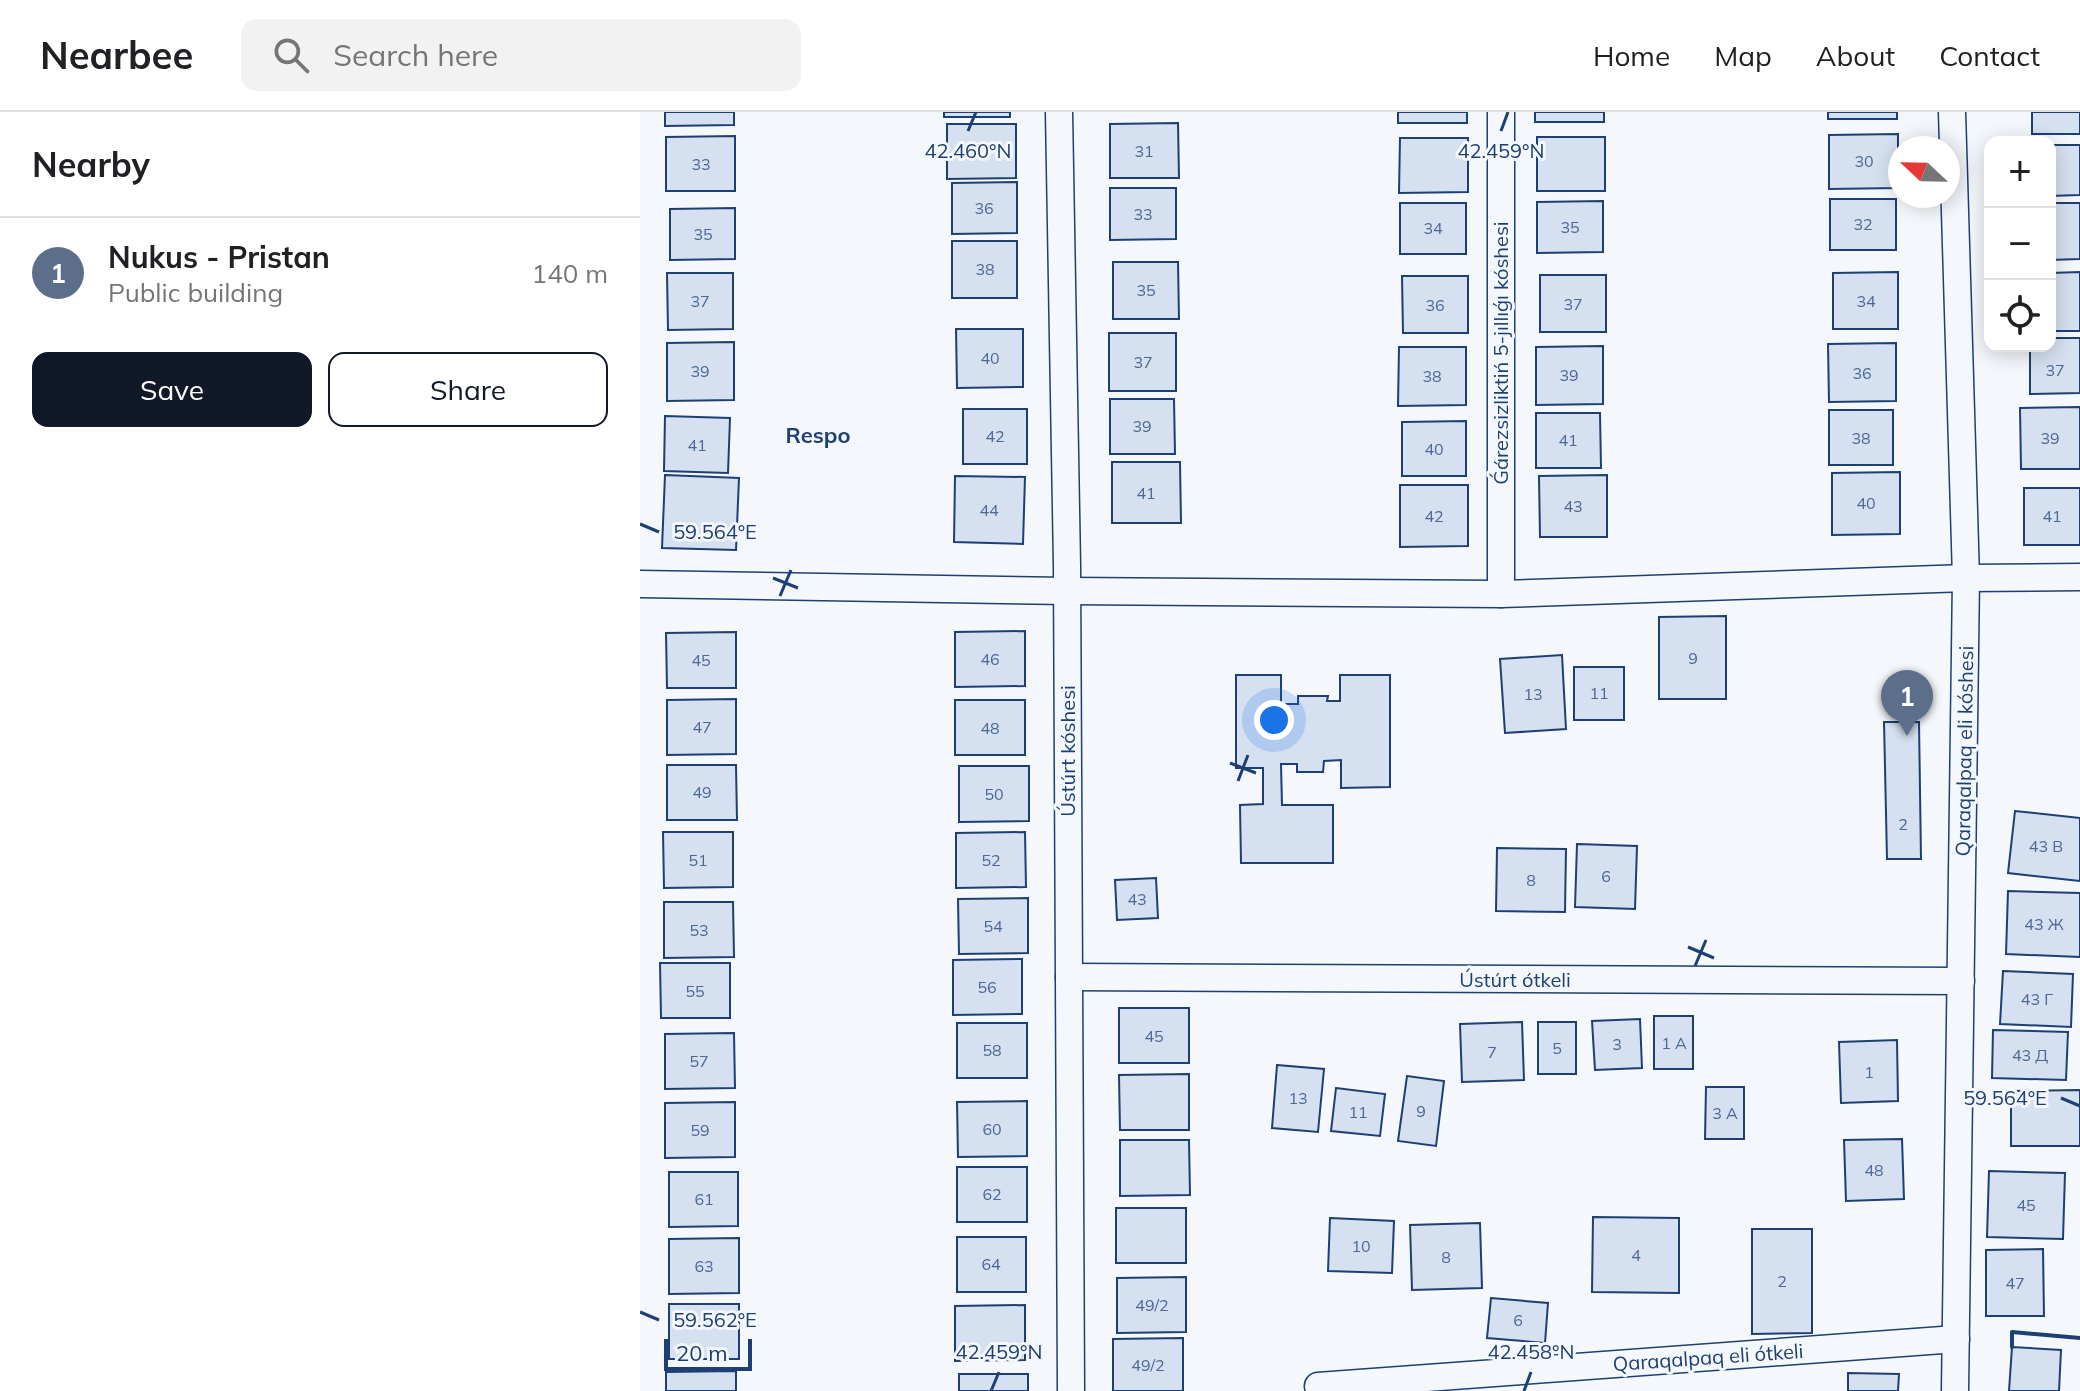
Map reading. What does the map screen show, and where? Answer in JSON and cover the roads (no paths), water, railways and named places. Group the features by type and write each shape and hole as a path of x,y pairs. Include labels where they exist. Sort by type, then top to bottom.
{"street":[{"name":"Ústúrt kóshesi","path":"1059,112 1067,591 1071,1391"},
{"name":"Ǵárezsizliktiń 5-jıllıǵı kóshesi","path":"1501,112 1501,594"},
{"name":"Qaraqalpaq eli kóshesi","path":"1952,112 1966,578 1955,1391"},
{"path":"640,584 1501,594 2080,577"},
{"name":"Ústúrt ótkeli","path":"1069,977 1961,981"},
{"name":"Qaraqalpaq eli ótkeli","path":"1318,1386 1956,1339"}],"place":[{"name":"Nukus - Pristan","path":"1907,736"}],"district":[{"name":"Respo","path":"818,435"}]}
